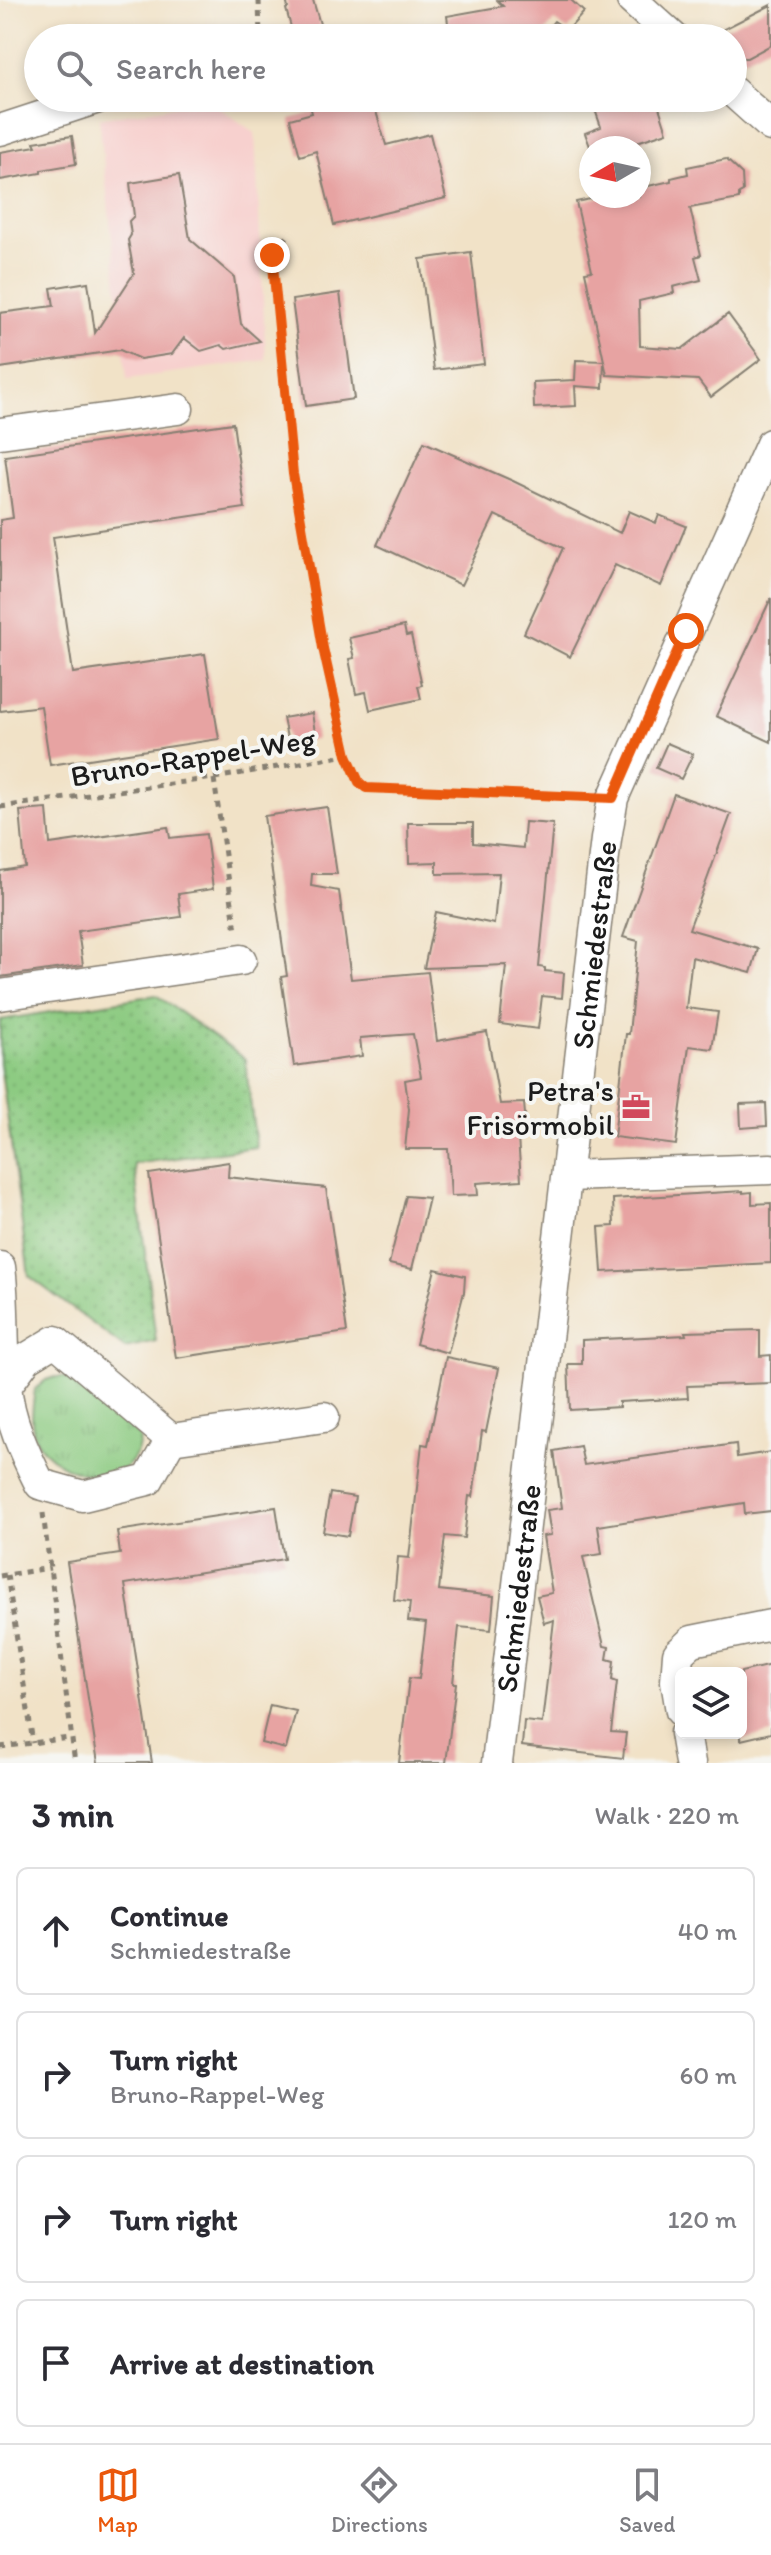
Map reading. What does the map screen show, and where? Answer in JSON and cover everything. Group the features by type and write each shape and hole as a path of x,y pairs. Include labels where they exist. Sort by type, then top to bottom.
{"street":[{"path":"632,0 659,24"},
{"path":"747,105 771,126"},
{"path":"0,130 55,112"},
{"path":"0,433 178,409"},
{"name":"Schmiedestraße","path":"497,1763 613,798 771,444"},
{"path":"0,995 241,960"},
{"path":"568,1176 771,1169"},
{"path":"0,1267 4,1301 3,1387 19,1440 40,1484 83,1496 148,1480 171,1439"},
{"path":"3,1387 27,1358 55,1341 171,1439 324,1417"},
{"path":"677,1667 678,1654 692,1641 771,1625"},
{"path":"686,1739 690,1763"}],"path":[{"path":"259,0 260,24"},
{"path":"287,237 272,255 293,474 323,648 347,755"},
{"name":"Bruno-Rappel-Weg","path":"0,807 214,778 347,755 359,782 366,788 613,798"},
{"path":"214,778 241,960"},
{"path":"40,1484 75,1763"},
{"path":"33,1743 3,1575 50,1568"},
{"path":"0,1747 71,1738"}],"shaded area":[{"path":"138,112 225,112 255,133 266,360 127,379 99,118"}],"green space":[{"path":"156,995 245,1059 256,1147 134,1164 156,1341 125,1348 29,1276 0,1063 0,1020"},
{"path":"56,1377 65,1377 140,1438 135,1456 124,1468 110,1474 76,1472 46,1453 34,1433 33,1401 35,1389"}],"building":[{"path":"286,0 313,0 320,24 290,24"},
{"path":"497,0 571,0 584,12 573,24 554,21 552,24 448,24 447,16 503,6"},
{"path":"771,5 771,45 747,58 747,24 734,24"},
{"path":"376,112 386,145 430,134 446,198 334,225 316,151 300,156 290,119 312,113"},
{"path":"596,112 661,112 667,132 651,137 586,136 585,133 601,127"},
{"path":"72,136 76,164 0,180 0,152"},
{"path":"726,159 742,174 743,192 739,194 739,199 690,208 701,255 695,257 701,280 673,287 674,293 639,301 640,346 682,349 728,314 761,359 711,397 698,380 607,375 585,272 592,271 576,202 579,201 579,208 651,208 651,185 688,174 687,167"},
{"path":"179,175 190,239 234,277 241,324 260,341 226,349 221,345 201,351 184,338 172,354 140,359 120,350 0,368 0,313 54,306 51,288 88,282 95,333 134,273 128,240 131,235 129,221 134,216 130,183"},
{"path":"471,252 484,364 434,370 420,259"},
{"path":"340,293 354,399 306,406 292,300"},
{"path":"576,360 604,361 603,388 575,386 576,406 534,408 533,382 575,380"},
{"path":"233,423 245,508 53,537 73,673 205,654 219,739 50,765 41,706 0,711 0,520 13,518 5,456"},
{"path":"424,442 620,533 629,511 656,523 659,515 686,526 661,586 615,565 570,657 524,633 563,548 495,515 461,585 377,545"},
{"path":"771,598 771,742 716,716"},
{"path":"404,626 406,636 411,635 422,685 418,686 421,699 370,710 366,692 356,694 349,659 354,658 349,638"},
{"path":"312,713 316,739 288,743 283,718"},
{"path":"667,743 693,754 681,779 656,768"},
{"path":"674,794 731,814 689,929 758,949 751,973 692,957 686,1008 718,1012 712,1049 689,1046 676,1145 614,1137 638,941 623,937"},
{"path":"327,807 337,874 312,874 311,886 339,891 351,979 428,972 437,1041 487,1032 500,1104 524,1103 527,1138 518,1138 521,1180 477,1183 478,1195 451,1196 448,1149 405,1149 409,1109 405,1080 421,1077 413,1034 360,1038 362,1056 294,1066 281,977 287,976 264,816"},
{"path":"47,809 50,844 168,827 170,838 206,834 213,889 178,894 181,917 78,931 83,965 0,977 0,871 25,867 20,811"},
{"path":"525,822 553,824 539,967 545,968 545,971 564,973 562,998 542,996 538,1029 500,1024 506,965 424,968 436,912 494,924 499,873 437,874 437,862 409,863 408,823 473,823 473,843 523,848"},
{"path":"766,1103 767,1126 741,1128 740,1104"},
{"path":"229,1162 228,1177 326,1188 347,1332 176,1358 149,1174"},
{"path":"752,1192 752,1204 771,1203 771,1263 602,1272 599,1227 614,1226 613,1199"},
{"path":"406,1196 429,1198 412,1269 389,1264"},
{"path":"435,1269 465,1276 464,1292 448,1353 416,1344"},
{"path":"760,1330 760,1356 771,1355 771,1383 687,1386 688,1398 619,1402 619,1407 570,1410 568,1364 582,1364 582,1340"},
{"path":"446,1357 499,1368 486,1432 482,1431 464,1538 445,1536 439,1590 494,1596 491,1630 459,1627 446,1763 399,1763 409,1678 419,1679 426,1623 408,1621 410,1602 394,1600 398,1557 409,1558 422,1444 428,1445"},
{"path":"736,1444 737,1457 771,1452 771,1511 745,1514 744,1503 598,1526 602,1554 583,1557 604,1646 609,1647 607,1659 614,1661 612,1680 617,1682 611,1732 626,1733 623,1758 522,1746 524,1721 542,1723 554,1620 544,1623 537,1596 552,1593 543,1536 551,1535 547,1510 562,1508 554,1451 580,1446 584,1465"},
{"path":"330,1493 355,1497 348,1536 323,1532"},
{"path":"276,1507 284,1559 125,1584 152,1763 98,1763 67,1562 120,1554 117,1531"},
{"path":"771,1665 771,1733 747,1739 747,1671"},
{"path":"270,1705 296,1711 286,1749 261,1743"}],"place":[{"name":"Petra's Frisörmobil","path":"636,1107"}],"route":[{"path":"272,255 293,474 323,648 347,755 359,782 366,788 613,798 686,631"}]}
